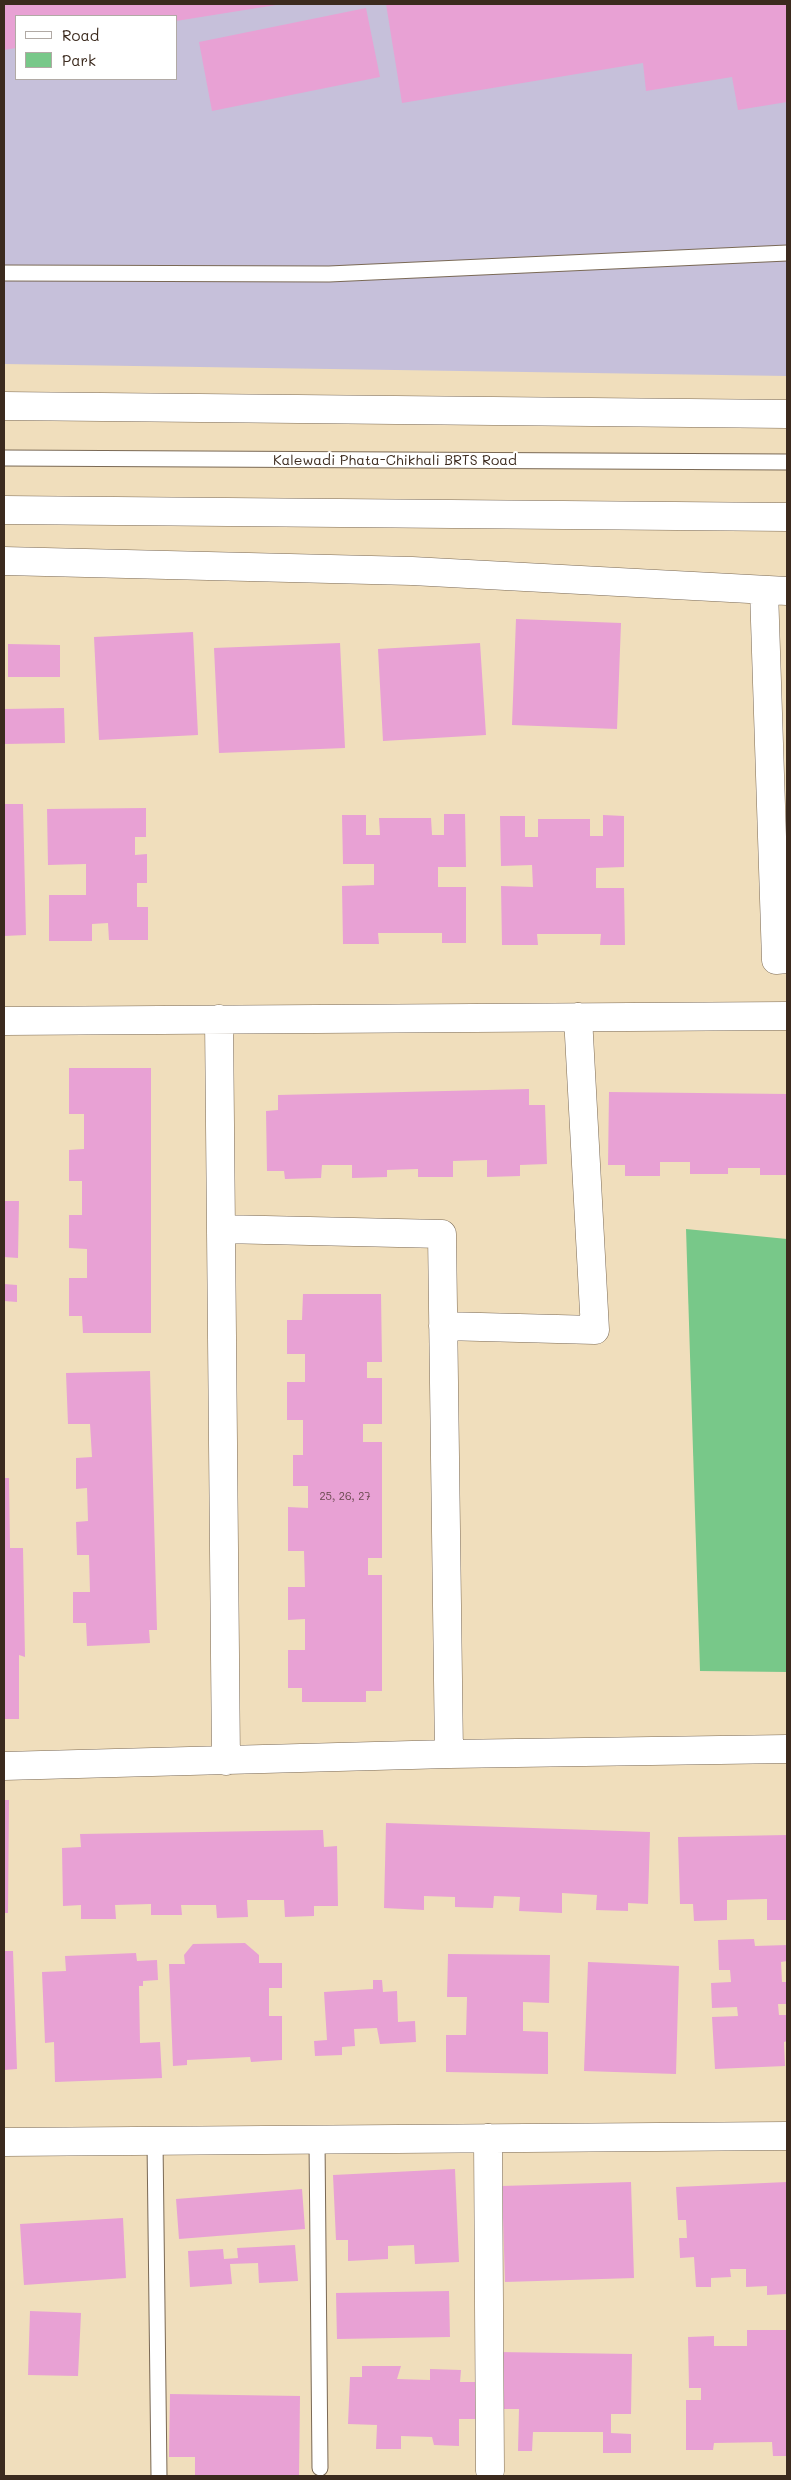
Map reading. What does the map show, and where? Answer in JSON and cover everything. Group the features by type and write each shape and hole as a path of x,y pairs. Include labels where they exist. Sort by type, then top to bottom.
{"street":[{"path":"4,406 787,414"},
{"path":"4,510 787,518"},
{"path":"4,561 421,572 637,581 775,590 776,960 787,959"},
{"path":"4,1021 787,1016"},
{"path":"443,1326 596,1330 578,1017"},
{"path":"219,1019 226,1761"},
{"path":"221,1229 442,1234 449,1754"},
{"path":"4,1766 449,1754 787,1749"},
{"path":"4,2142 787,2136"},
{"path":"488,2138 490,2471"}],"lane":[{"path":"4,273 329,274 787,253"},
{"name":"Kalewadi Phata-Chikhali BRTS Road","path":"4,458 787,462"},
{"path":"317,2140 320,2468"},
{"path":"155,2141 159,2476"}],"shaded area":[{"path":"4,4 787,4 787,376 4,364"}],"green space":[{"path":"686,1229 787,1239 787,1672 700,1671"}],"building":[{"path":"4,4 276,4 178,21 178,15 15,15 15,48 4,50"},
{"path":"386,4 787,4 787,102 738,110 732,77 646,91 643,63 402,103"},
{"path":"366,8 380,77 212,111 199,42"},
{"path":"516,619 621,623 617,729 512,725"},
{"path":"193,632 198,735 99,740 94,637"},
{"path":"340,643 345,748 219,753 214,648"},
{"path":"480,643 486,735 383,741 378,649"},
{"path":"8,644 60,645 60,677 8,677"},
{"path":"64,708 65,743 4,744 4,709"},
{"path":"4,804 23,804 26,935 4,936"},
{"path":"146,808 146,837 135,837 135,855 147,854 147,883 137,883 137,907 148,907 148,940 109,940 108,923 92,924 92,941 49,941 49,895 86,895 86,864 48,865 47,809"},
{"path":"444,814 465,814 466,867 438,867 438,887 466,887 466,943 442,943 442,933 378,933 379,944 343,944 342,886 374,885 374,864 343,864 342,815 366,815 366,835 380,835 379,818 431,818 432,835 444,835"},
{"path":"603,815 624,816 624,867 596,868 596,888 624,888 625,945 600,945 601,934 537,934 538,945 502,945 501,886 533,887 532,865 501,866 500,816 525,816 525,837 538,837 538,819 590,819 590,836 603,836"},
{"path":"69,1068 151,1068 151,1333 83,1333 82,1316 69,1316 69,1278 87,1278 87,1249 69,1248 69,1215 82,1215 82,1181 69,1181 69,1150 84,1149 84,1114 69,1114"},
{"path":"529,1089 529,1105 545,1105 547,1164 520,1165 520,1176 487,1177 487,1160 453,1161 453,1177 418,1177 418,1169 387,1170 387,1177 352,1178 352,1165 322,1165 321,1178 285,1179 284,1171 267,1171 266,1111 278,1110 278,1095"},
{"path":"609,1092 787,1094 787,1175 760,1175 760,1168 728,1168 728,1174 690,1174 690,1162 660,1162 660,1176 625,1176 625,1165 608,1165"},
{"path":"4,1201 19,1201 18,1258 4,1257"},
{"path":"4,1284 17,1285 17,1302 4,1301"},
{"path":"303,1294 381,1294 382,1362 367,1362 367,1378 382,1378 382,1424 363,1424 363,1442 382,1442 382,1558 368,1558 368,1575 382,1575 382,1691 366,1691 366,1702 302,1702 302,1688 288,1688 288,1650 305,1650 305,1619 288,1620 288,1587 305,1587 304,1551 288,1551 288,1507 308,1508 308,1486 293,1486 293,1455 303,1455 303,1420 287,1420 287,1382 305,1382 305,1354 287,1354 287,1320 302,1320"},
{"path":"150,1371 157,1630 149,1630 150,1643 87,1646 86,1623 73,1623 73,1592 90,1592 89,1555 77,1555 76,1522 88,1521 87,1488 76,1489 76,1458 92,1457 90,1424 68,1424 66,1373"},
{"path":"4,1478 9,1478 10,1548 23,1548 25,1657 19,1655 19,1719 4,1719"},
{"path":"4,1800 9,1800 8,1913 4,1913"},
{"path":"386,1823 650,1832 648,1904 628,1903 628,1911 596,1910 597,1895 562,1893 562,1913 519,1911 520,1897 494,1896 493,1908 455,1907 455,1897 424,1896 424,1910 384,1908"},
{"path":"323,1830 324,1847 337,1846 338,1906 314,1906 314,1916 285,1917 284,1900 247,1900 248,1917 217,1918 216,1905 181,1905 182,1915 151,1915 151,1904 115,1905 116,1919 81,1919 81,1905 63,1906 62,1848 81,1847 80,1834"},
{"path":"787,1835 787,1920 767,1920 767,1899 727,1900 727,1920 694,1921 693,1904 680,1904 678,1837"},
{"path":"754,1939 755,1946 787,1945 787,1961 781,1962 782,1982 787,1982 787,2004 778,2004 779,2015 787,2015 787,2041 784,2042 785,2066 715,2069 712,2017 738,2016 737,2007 712,2008 711,1983 731,1982 730,1970 719,1970 718,1940"},
{"path":"245,1943 259,1955 259,1963 282,1963 282,1988 269,1988 269,2016 282,2016 282,2060 251,2062 250,2057 187,2060 187,2065 173,2066 169,1964 185,1964 184,1955 193,1944"},
{"path":"4,1951 13,1951 17,2069 4,2070"},
{"path":"136,1953 137,1961 157,1960 158,1980 143,1981 143,1986 139,1986 140,2043 160,2042 162,2078 55,2082 54,2042 45,2043 42,1972 66,1971 65,1956"},
{"path":"448,1954 550,1955 549,2003 523,2002 523,2031 548,2032 548,2074 446,2072 446,2035 466,2035 467,1997 447,1997"},
{"path":"588,1962 679,1966 676,2074 584,2071"},
{"path":"373,1980 382,1980 383,1992 397,1991 398,2022 415,2021 416,2042 380,2044 377,2028 354,2029 355,2046 342,2047 342,2055 315,2056 314,2041 327,2040 324,1992 373,1989"},
{"path":"455,2169 459,2262 415,2264 414,2245 388,2246 388,2259 348,2261 348,2240 336,2240 333,2175"},
{"path":"631,2182 634,2278 505,2282 502,2186"},
{"path":"787,2182 787,2294 767,2295 767,2286 746,2287 746,2269 730,2269 731,2277 711,2278 711,2287 696,2287 694,2257 680,2258 679,2238 687,2238 686,2220 678,2220 676,2187"},
{"path":"302,2189 305,2229 179,2239 176,2199"},
{"path":"123,2218 126,2278 24,2285 20,2224"},
{"path":"295,2245 298,2281 259,2283 258,2263 230,2264 232,2284 190,2287 188,2251 223,2249 224,2259 238,2258 237,2248"},
{"path":"449,2291 450,2337 337,2339 336,2293"},
{"path":"30,2311 81,2313 78,2376 28,2375"},
{"path":"747,2330 787,2330 787,2456 773,2456 772,2442 714,2443 713,2450 686,2450 686,2400 701,2400 701,2388 689,2388 688,2337 714,2336 714,2346 747,2346"},
{"path":"497,2352 632,2354 631,2414 611,2414 611,2433 631,2434 631,2453 603,2453 603,2432 533,2432 532,2451 518,2451 519,2409 496,2409"},
{"path":"362,2366 401,2366 397,2379 430,2380 430,2369 461,2370 460,2382 478,2382 476,2419 459,2419 459,2446 434,2445 432,2437 401,2436 401,2449 376,2449 377,2425 348,2424 350,2377 362,2377"},
{"path":"170,2394 300,2396 299,2476 195,2476 195,2457 169,2457"}]}
